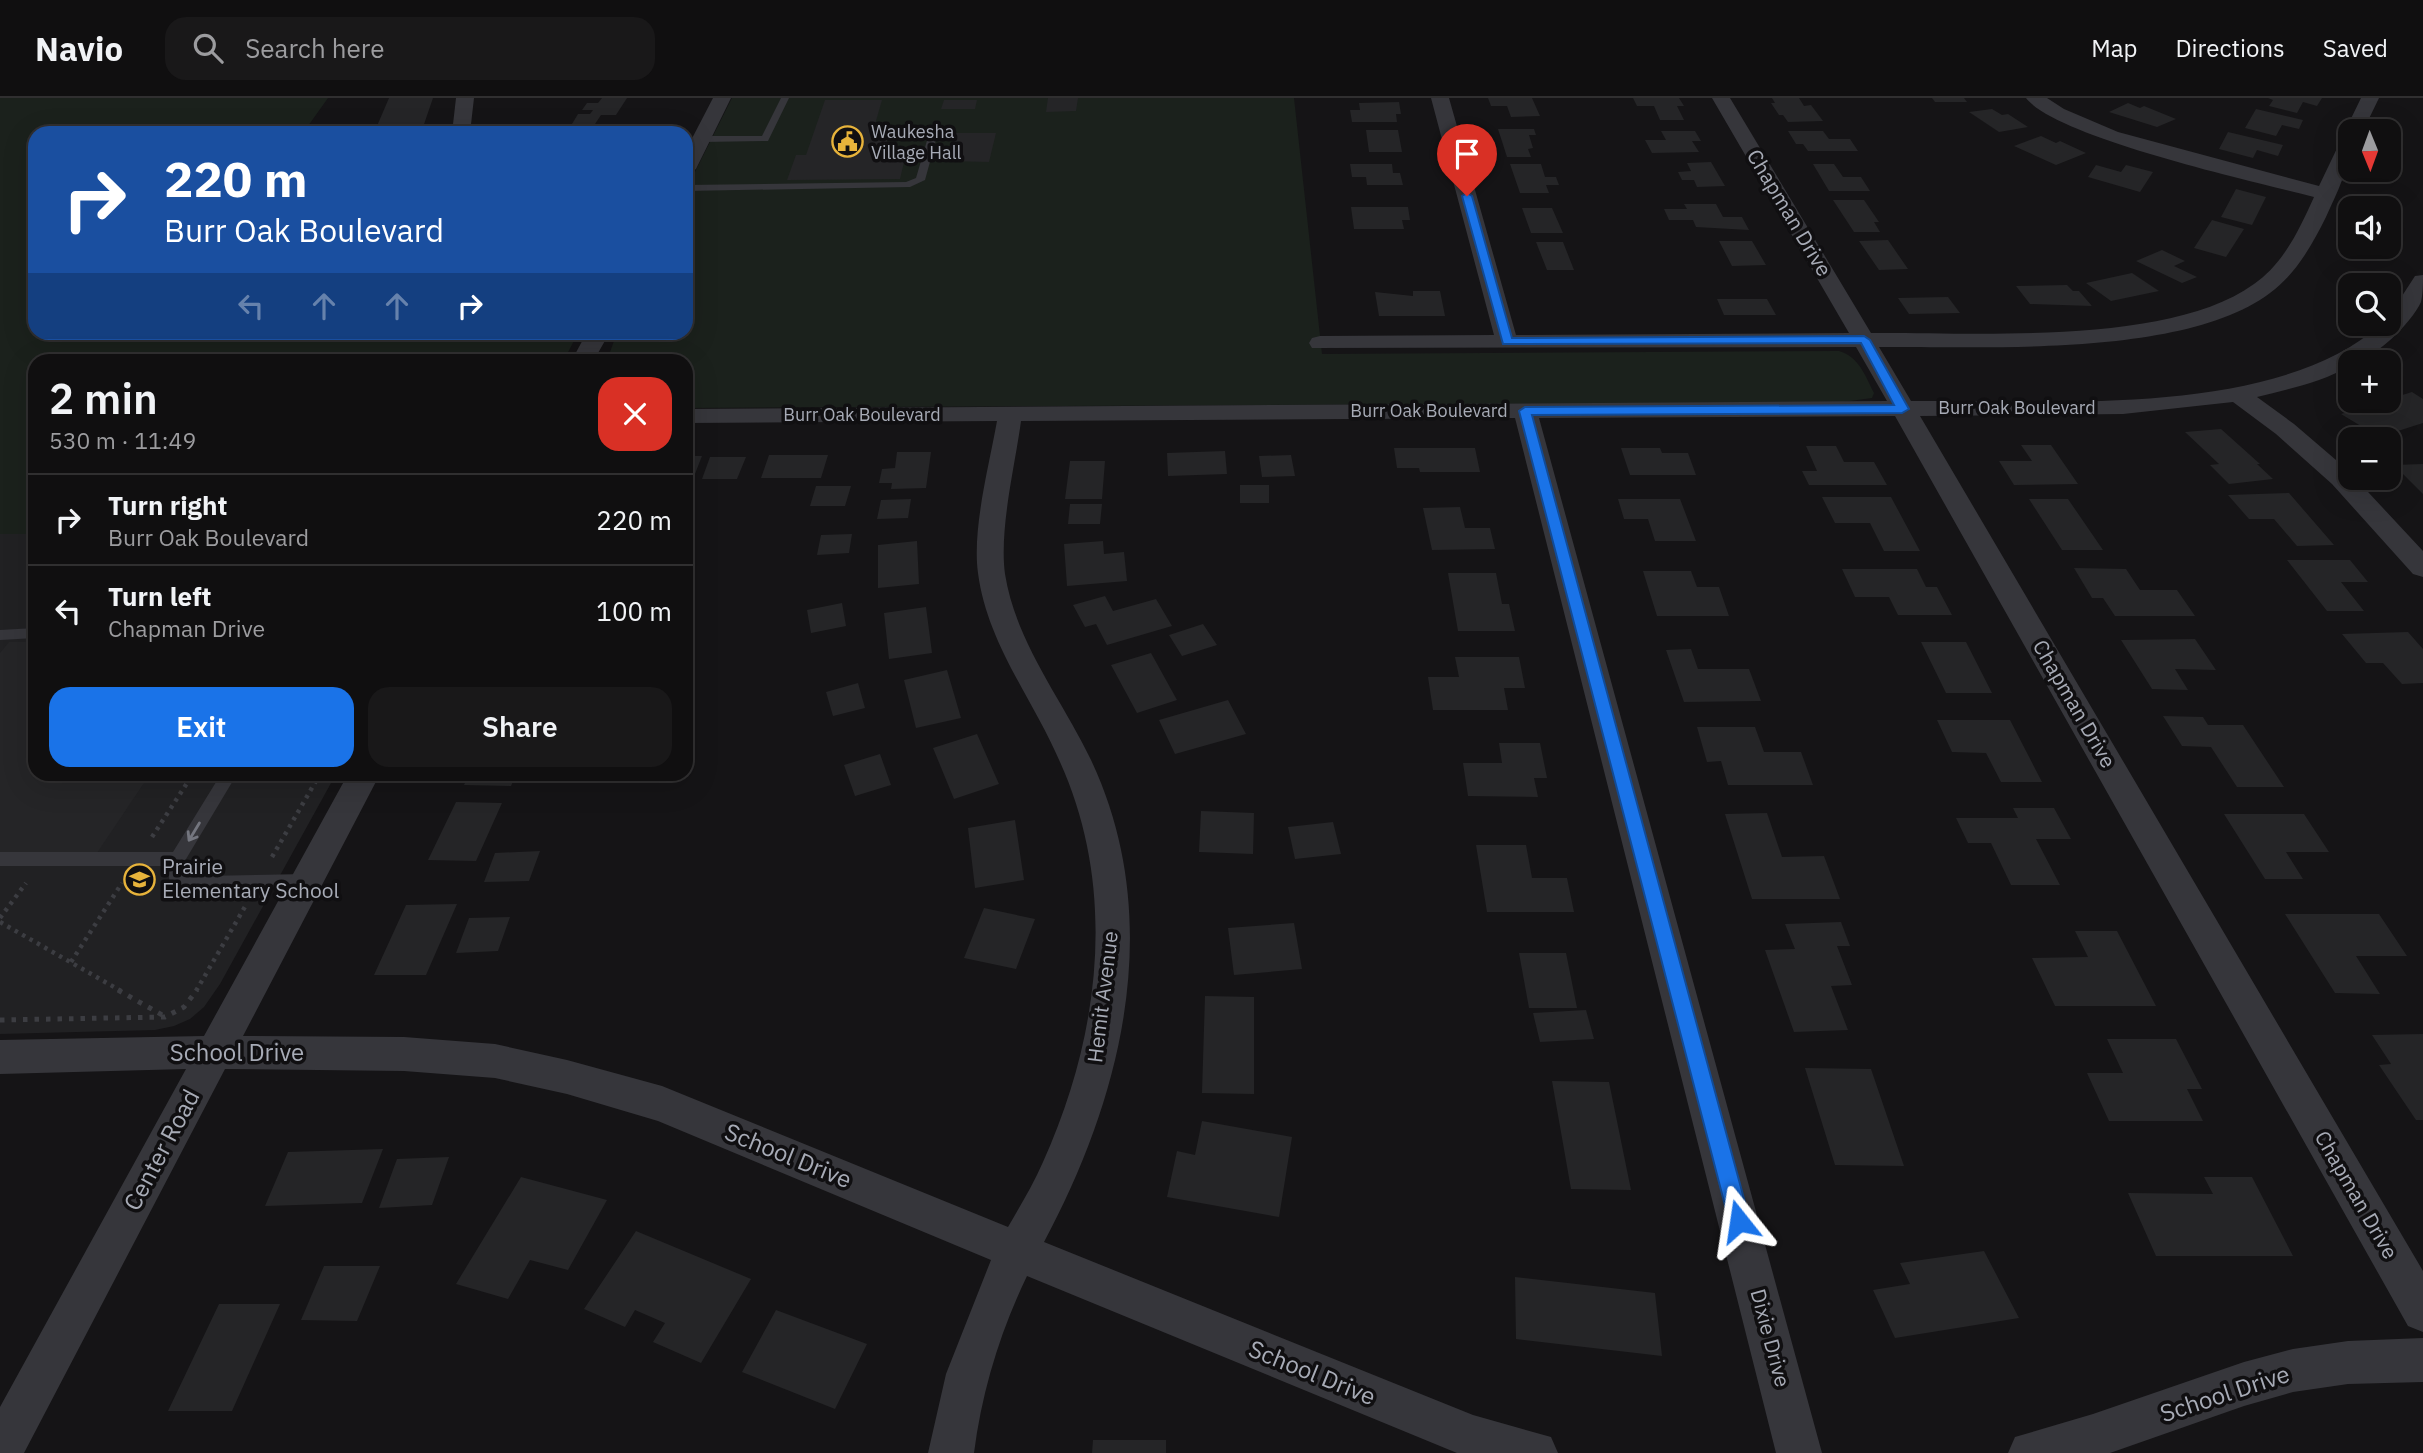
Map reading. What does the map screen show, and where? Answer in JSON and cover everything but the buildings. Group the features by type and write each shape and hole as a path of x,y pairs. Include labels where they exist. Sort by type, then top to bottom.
{"street":[{"path":"462,126 465,98"},
{"path":"693,156 722,98"},
{"path":"1440,98 1507,342"},
{"name":"Chapman Drive","path":"1721,98 1864,340 2423,1311"},
{"path":"2035,98 2066,117 2111,136 2325,194"},
{"path":"2360,119 2371,98"},
{"path":"1320,343 2081,338 2159,327 2221,310 2262,288 2286,267 2297,251 2338,166"},
{"name":"Burr Oak Boulevard","path":"693,416 2123,407 2187,402 2238,394 2311,375 2359,352 2390,330 2413,302 2423,281"},
{"path":"2238,394 2285,429 2341,478 2418,557"},
{"name":"Dixie Drive","path":"1525,411 1799,1453"},
{"name":"Hemit Avenue","path":"951,1453 971,1356 1018,1250 1055,1180 1091,1084 1104,1027 1113,955 1114,925 1105,841 1091,796 1066,741 1011,641 996,603 989,563 990,545 1010,414"},
{"name":"Center Road","path":"0,1452 360,781"},
{"name":"School Drive","path":"0,1057 215,1052 404,1054 495,1061 567,1077 662,1104 1336,1383 1473,1437 1535,1453"},
{"name":"School Drive","path":"2031,1453 2068,1445 2275,1375 2362,1362 2423,1360"}],"lane":[{"path":"702,139 764,143 785,98"},
{"path":"693,188 907,186 920,180 934,129"},
{"path":"0,635 28,633"},
{"path":"225,781 177,859 174,871 176,878 187,881 307,881"},
{"path":"0,859 177,859"}],"path":[{"path":"0,1020 165,1017 184,1009 316,781"},
{"path":"42,859 0,920 165,1017"}],"shaded area":[{"path":"0,98 328,98 308,126 28,126 28,340 574,340 567,354 28,354 28,534 0,534"},
{"path":"732,98 1294,98 1322,354 1839,351 1856,362 1874,393 1872,398 1843,402 693,408 693,354 609,354 614,340 693,340 693,176"},
{"name":"Prairie Elementary School","path":"0,534 28,534 28,781 332,781 220,984 204,1007 190,1019 155,1030 0,1034"}],"place":[{"name":"Waukesha Village Hall","path":"848,142"},
{"name":"Prairie Elementary School","path":"139,879"}],"route":[{"path":"1467,196 1507,342 1864,340 1902,409 1525,411 1739,1221"}]}
